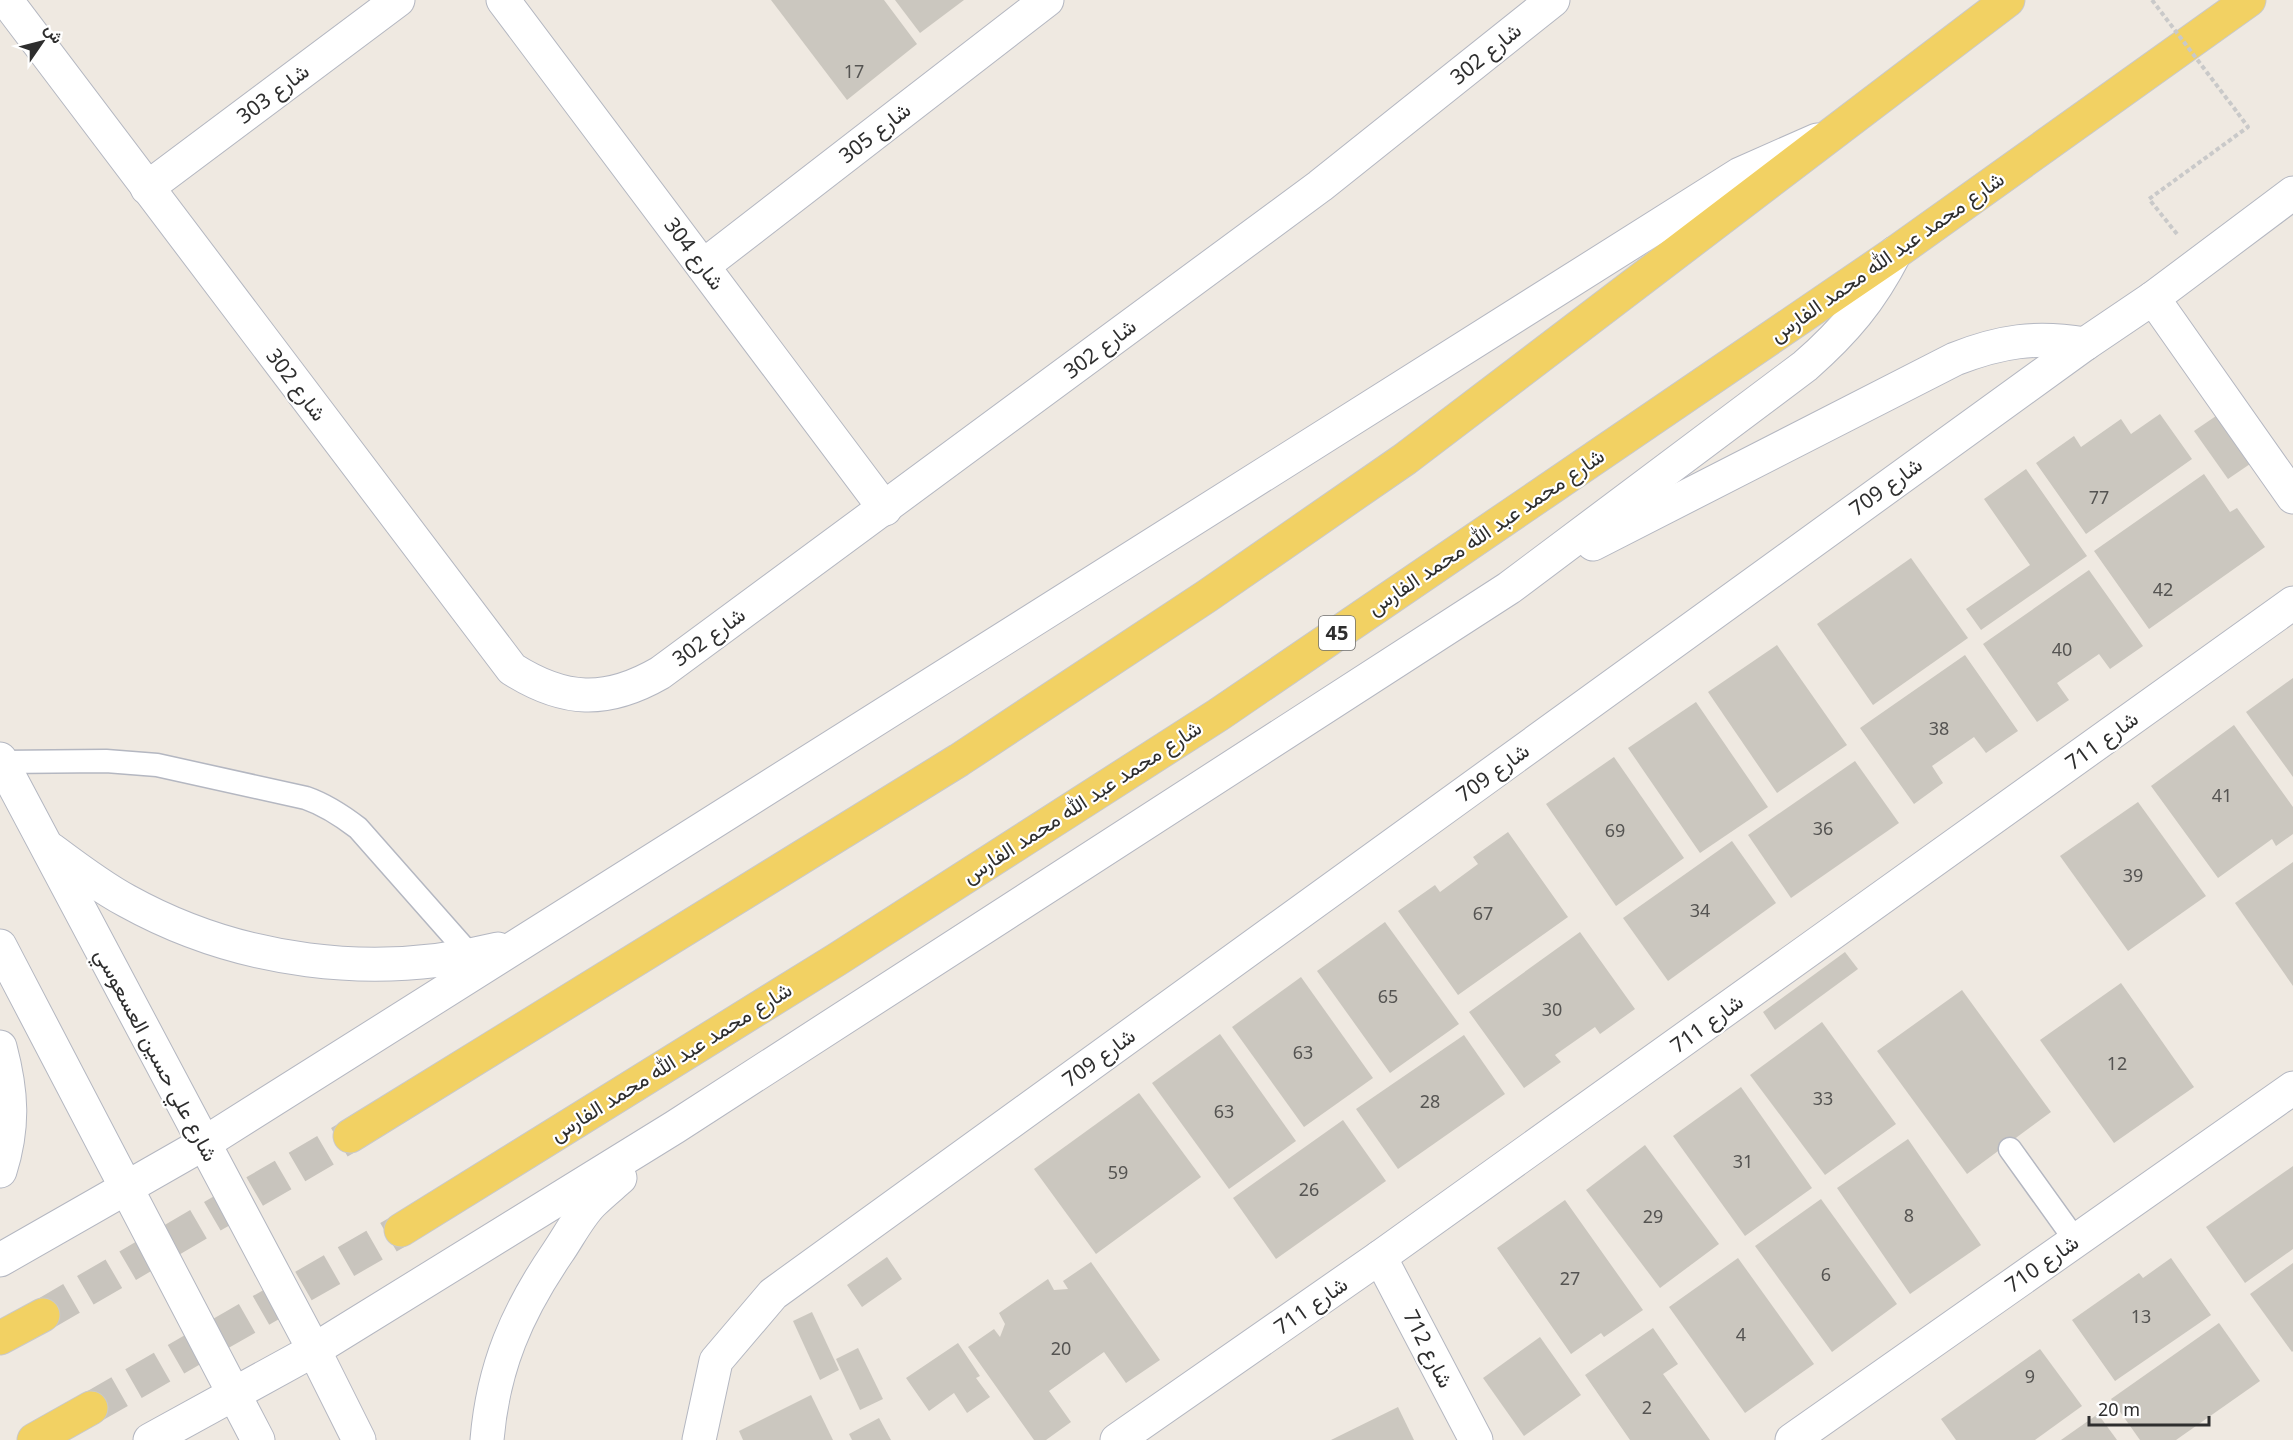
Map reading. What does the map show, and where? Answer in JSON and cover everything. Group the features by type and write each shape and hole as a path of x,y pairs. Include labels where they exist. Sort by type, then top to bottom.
{"main road":[{"path":"350,1136 959,760 1207,596 1405,459 2008,0"},
{"name":"شارع محمد عبد الله محمد الفارس","path":"401,1230 836,960 1218,715 1895,254 2249,0"},
{"path":"0,1338 43,1315"},
{"path":"33,1440 91,1408"}],"street":[{"name":"شارع 302","path":"6,0 512,669 552,690 574,695 597,696 619,692 660,673 1320,186 1552,0"},
{"name":"شارع 303","path":"147,188 398,0"},
{"name":"شارع 304","path":"503,0 885,508"},
{"name":"شارع 305","path":"703,266 1047,0"},
{"path":"0,1260 203,1144 1740,174 1802,145 1835,133"},
{"name":"شارع 709","path":"699,1440 716,1360 773,1294 2153,297 2293,193"},
{"path":"150,1440 314,1350 675,1127 1509,588 1805,366 1834,340 1862,309 1895,254"},
{"path":"2153,297 2293,497"},
{"path":"1509,588 1955,359 2005,342 2058,339 2085,344"},
{"name":"شارع 711","path":"1117,1440 1380,1257 2293,603"},
{"name":"شارع علي حسين العسعوسي","path":"1,760 314,1350 359,1440"},
{"path":"44,843 84,874 127,901 173,923 231,944 269,954 319,962 370,965 421,963 471,956 520,944"},
{"path":"0,946 128,1186 258,1440"},
{"path":"0,1047 9,1078 11,1112 8,1145 0,1171"},
{"name":"شارع 710","path":"1792,1440 2293,1088"},
{"path":"487,1440 489,1414 498,1370 513,1327 533,1287 591,1204 675,1127"},
{"name":"شارع 712","path":"1380,1257 1476,1440"}],"lane":[{"path":"1,760 130,762 157,765 324,805 341,814 358,828 471,956"},
{"path":"2010,1149 2076,1241"}],"path":[{"path":"2152,0 2248,127 2149,199 2199,263"}],"building":[{"path":"771,0 884,0 917,44 847,100"},
{"path":"895,0 964,0 920,33"},
{"path":"2160,414 2192,459 2086,534 2036,463 2074,436 2081,447 2121,419 2131,434"},
{"path":"2216,416 2250,464 2228,479 2194,431"},
{"path":"2026,469 2087,556 1981,630 1966,609 2030,565 1984,499"},
{"path":"2204,474 2230,512 2237,508 2265,547 2149,629 2094,551"},
{"path":"1911,558 1968,638 1873,705 1817,624"},
{"path":"2089,570 2143,646 2110,669 2099,654 2057,683 2069,700 2037,722 1983,644"},
{"path":"1777,645 1847,745 1777,793 1708,692"},
{"path":"1965,655 2018,731 1986,753 1974,737 1932,766 1943,783 1914,804 1860,728"},
{"path":"2293,678 2293,777 2246,712"},
{"path":"1696,702 1768,807 1700,853 1628,748"},
{"path":"2234,725 2293,807 2293,834 2276,846 2272,839 2218,878 2151,786"},
{"path":"1614,757 1684,858 1616,906 1546,804"},
{"path":"1855,761 1899,823 1791,898 1748,835"},
{"path":"2138,802 2206,896 2128,951 2060,856"},
{"path":"1508,832 1568,917 1458,995 1398,911 1435,885 1440,892 1478,864 1473,857"},
{"path":"1732,841 1776,903 1668,981 1623,918"},
{"path":"2293,862 2293,986 2235,903"},
{"path":"1385,922 1459,1024 1390,1073 1317,971"},
{"path":"1580,932 1635,1009 1600,1034 1595,1027 1555,1055 1561,1062 1524,1088 1469,1012"},
{"path":"1845,952 1858,969 1775,1030 1763,1012"},
{"path":"1301,977 1373,1078 1304,1127 1232,1027"},
{"path":"2121,983 2194,1087 2114,1143 2040,1040"},
{"path":"1962,990 2051,1112 1967,1174 1877,1051"},
{"path":"1822,1022 1896,1124 1825,1175 1750,1075"},
{"path":"1220,1034 1296,1141 1229,1189 1152,1083"},
{"path":"1464,1035 1505,1094 1398,1169 1356,1109"},
{"path":"1741,1087 1812,1188 1745,1236 1673,1136"},
{"path":"1139,1093 1201,1177 1096,1254 1034,1169"},
{"path":"1343,1120 1386,1181 1276,1259 1233,1198"},
{"path":"1908,1139 1981,1245 1910,1294 1837,1188"},
{"path":"1645,1145 1719,1244 1660,1288 1586,1190"},
{"path":"2293,1166 2293,1249 2245,1283 2206,1227"},
{"path":"1821,1199 1897,1304 1832,1352 1755,1246"},
{"path":"1565,1200 1643,1310 1604,1337 1601,1333 1571,1354 1497,1248"},
{"path":"887,1257 902,1279 862,1307 847,1285"},
{"path":"1738,1258 1814,1364 1745,1413 1669,1307"},
{"path":"2171,1258 2211,1315 2115,1381 2072,1320 2139,1273 2143,1278"},
{"path":"1091,1262 1160,1360 1126,1383 1104,1352 1049,1391 1071,1422 1046,1440 1034,1440 968,1347 994,1329 1000,1337 1005,1324 999,1313 1048,1279 1054,1290 1068,1289 1063,1281"},
{"path":"2293,1263 2293,1351 2292,1352 2250,1294"},
{"path":"812,1312 839,1370 820,1380 793,1321"},
{"path":"2219,1323 2260,1381 2176,1440 2140,1440 2111,1399"},
{"path":"1653,1328 1678,1364 1663,1374 1710,1440 1630,1440 1585,1375"},
{"path":"1540,1337 1581,1395 1524,1436 1483,1378"},
{"path":"958,1343 980,1376 976,1378 990,1397 967,1413 954,1393 929,1411 906,1378"},
{"path":"858,1348 883,1399 860,1410 836,1359"},
{"path":"2040,1349 2082,1406 2035,1440 1956,1440 1941,1419"},
{"path":"811,1395 833,1440 743,1440 739,1431"},
{"path":"1398,1407 1414,1440 1331,1440"},
{"path":"2098,1414 2117,1440 2061,1440"},
{"path":"879,1418 891,1440 852,1440 849,1434"}],"tunnel":[{"path":"43,1315 350,1136"},
{"path":"91,1408 401,1230"}]}
